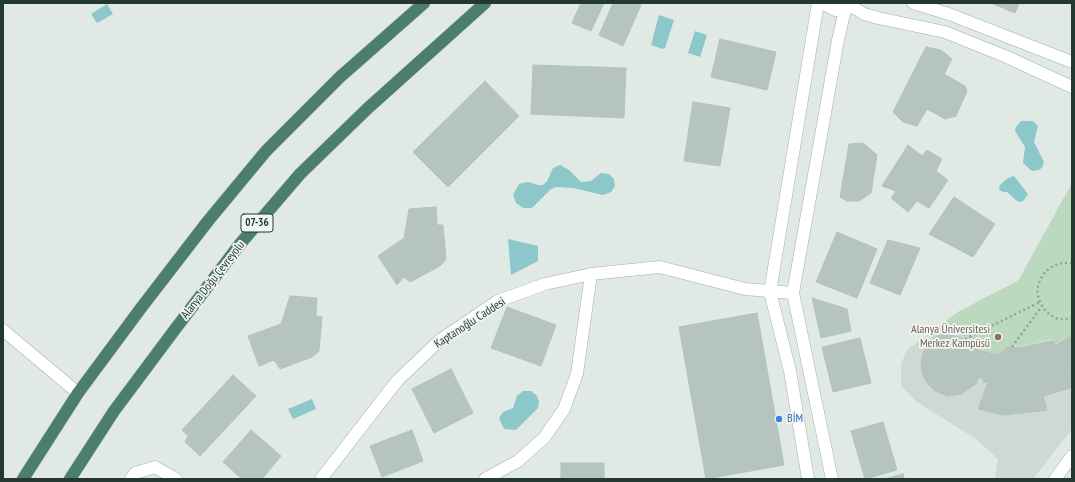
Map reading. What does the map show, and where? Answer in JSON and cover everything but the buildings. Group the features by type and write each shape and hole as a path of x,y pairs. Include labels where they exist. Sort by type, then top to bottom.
{"highway":[{"path":"23,479 78,393 208,221 266,151 340,77 424,3"},
{"name":"Alanya Doğu Çevreyolu","path":"70,479 114,411 176,328 240,244 300,174 367,109 485,3"}],"street":[{"path":"808,479 790,371 770,292 818,3"},
{"path":"822,3 835,10 850,6 864,14 878,18 944,32 1007,57 1072,87"},
{"path":"913,3 949,14 1072,62"},
{"path":"832,479 793,293 838,40 850,6"},
{"name":"Kaptanoğlu Caddesi","path":"321,479 397,381 439,341 498,301 545,284 591,274 660,267 745,289 793,293"},
{"path":"485,479 518,462 544,438 564,409 577,374 591,274"},
{"path":"3,330 78,393"},
{"path":"1055,479 1072,456"},
{"path":"131,479 135,473 155,467 176,479"}],"path":[{"path":"1072,263 1062,262 1045,272 1040,280 1037,290 1042,306 1050,315 1058,318 1072,319"},
{"path":"965,339 1040,302"},
{"path":"1012,347 1042,306"}],"shaded area":[{"name":"Alanya Üniversitesi Merkez Kampüsü","path":"1072,183 1072,429 1033,479 995,479 998,459 976,439 917,402 901,386 901,364 907,350 958,312 1018,281"}],"green space":[{"path":"1072,183 1072,328 1070,335 1056,343 1052,339 1018,346 1007,346 1004,350 997,354 977,349 973,342 943,323 958,312 1019,280"}],"water":[{"path":"107,4 113,14 97,23 91,14"},
{"path":"659,15 674,20 665,48 663,49 651,45"},
{"path":"695,31 707,35 700,57 688,53"},
{"path":"1021,121 1033,121 1038,126 1034,142 1044,162 1042,168 1038,170 1032,171 1023,163 1025,147 1015,131 1016,127"},
{"path":"560,165 569,170 581,182 591,181 601,173 609,174 614,179 615,186 611,192 603,195 573,188 556,187 551,189 532,208 523,208 516,203 513,195 519,184 528,182 543,185 547,181 553,168"},
{"path":"1014,176 1028,194 1021,202 1017,201 1007,192 999,190 1000,185 1008,178"},
{"path":"508,239 538,246 538,261 511,275"},
{"path":"523,391 531,391 537,396 539,402 538,408 516,430 504,429 499,418 503,412 513,408 517,396"},
{"path":"312,399 316,409 293,419 288,409"}],"place":[{"name":"Alanya Üniversitesi Merkez Kampüsü","path":"998,337"},
{"name":"BİM","path":"779,419"}]}
